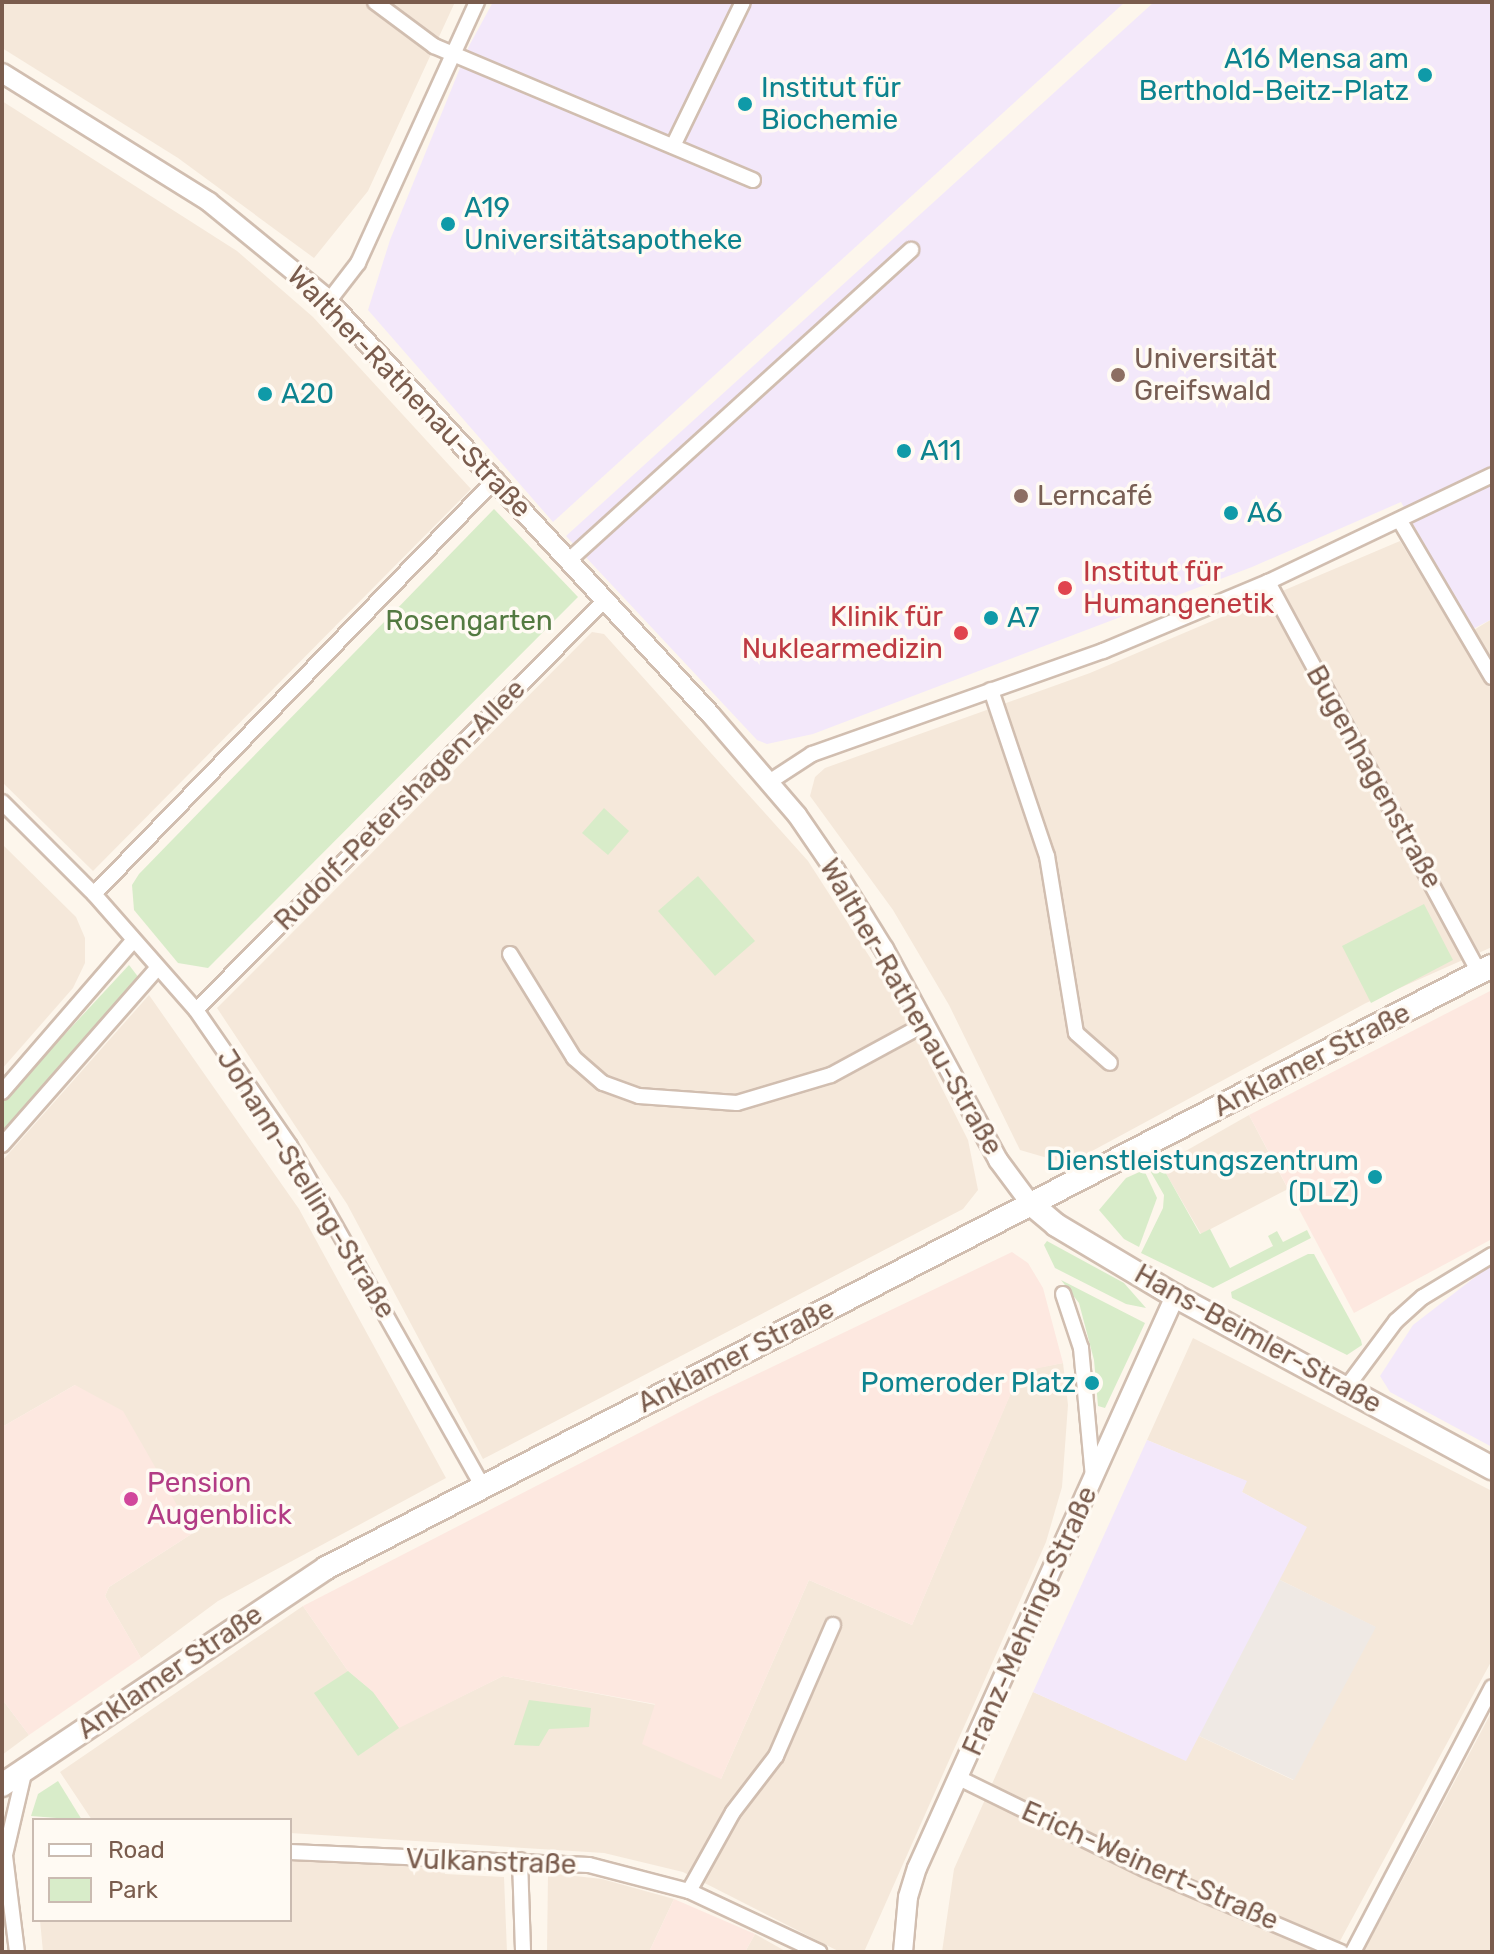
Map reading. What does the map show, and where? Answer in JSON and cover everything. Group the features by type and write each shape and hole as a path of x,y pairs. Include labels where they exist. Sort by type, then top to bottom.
{"main road":[{"name":"Anklamer Straße","path":"2,1785 326,1568 481,1484 799,1326 1030,1203 1486,970"},
{"name":"Hans-Beimler-Straße","path":"1030,1203 1056,1225 1175,1296 1492,1468"}],"street":[{"path":"375,2 451,52 753,180"},
{"path":"328,302 358,263 451,52 477,2"},
{"path":"673,146 743,2"},
{"name":"Walther-Rathenau-Straße","path":"2,73 209,202 328,302 496,479 769,782 836,872 925,1024 998,1160 1030,1203"},
{"path":"569,560 911,250"},
{"path":"769,782 812,754 1103,651 1268,582 1492,475"},
{"path":"94,894 496,479"},
{"path":"1400,521 1492,677"},
{"name":"Bugenhagenstraße","path":"1268,582 1486,970"},
{"name":"Rudolf-Petershagen-Allee","path":"196,1010 605,600"},
{"path":"991,690 1047,856 1076,1033 1110,1063"},
{"name":"Johann-Stelling-Straße","path":"2,802 94,894 156,970 196,1010 290,1146 481,1484"},
{"path":"2,1092 132,942"},
{"path":"510,954 574,1058 603,1083 639,1096 737,1103 831,1075 925,1024"},
{"path":"2,1145 156,970"},
{"path":"1346,1388 1396,1321 1423,1297 1492,1255"},
{"path":"1063,1294 1081,1348 1093,1482"},
{"name":"Franz-Mehring-Straße","path":"903,1952 912,1883 1175,1296"},
{"path":"689,1891 733,1812 776,1756 833,1625"},
{"path":"1353,1952 1492,1687"},
{"path":"17,1952 4,1852 25,1769"},
{"name":"Erich-Weinert-Straße","path":"959,1778 1145,1869 1341,1952"},
{"name":"Vulkanstraße","path":"292,1852 506,1864 520,1860 589,1865 689,1891 819,1952"},
{"path":"520,1860 523,1952"}],"shaded area":[{"path":"2,2 455,2 368,191 314,258 178,158 2,48"},
{"path":"493,2 1125,2 553,522 368,310 390,240 469,46"},
{"name":"Universität Greifswald","path":"1154,2 1492,2 1492,619 1471,630 1401,502 1252,567 813,734 767,744 757,740 566,536"},
{"path":"2,101 237,251 313,317 471,489 93,871 2,782"},
{"path":"1400,541 1459,639 1492,619 1492,947 1366,1003 1068,1164 1020,1150 949,1005 893,910 810,796 815,777 825,768 1090,673"},
{"path":"592,632 604,634 808,861 898,1001 968,1140 978,1190 963,1209 483,1459 347,1204 217,1008"},
{"path":"2,844 76,917 85,938 85,963 73,988 2,1069"},
{"path":"1492,990 1492,1239 1354,1313 1249,1115"},
{"path":"149,995 299,1209 446,1478 218,1601 141,1658 105,1596 109,1587 193,1533 75,1385 2,1427 2,1161"},
{"path":"1249,1115 1288,1189 1201,1234 1161,1165"},
{"path":"1012,1252 1028,1263 1043,1288 1063,1363 1020,1372 912,1625 809,1580 721,1779 642,1744 655,1704 503,1676 399,1728 373,1692 348,1671 303,1606 707,1398"},
{"path":"1492,1264 1492,1447 1390,1392 1380,1376 1413,1325"},
{"path":"1193,1338 1492,1491 1492,1660 1334,1952 942,1952 954,1869 1033,1692 1185,1760 1197,1735 1293,1780 1375,1627 1278,1579 1306,1527 1242,1492 1246,1481 1147,1440"},
{"path":"1063,1363 1068,1405 1062,1487 1046,1542 864,1952 840,1952 683,1872 604,1853 292,1833 292,1818 91,1818 60,1772 303,1606 348,1671 373,1692 399,1727 503,1676 656,1705 721,1779 809,1580 912,1625 1020,1371"},
{"path":"75,1385 123,1411 193,1533 109,1587 105,1596 141,1658 29,1735 2,1699 2,1427"},
{"path":"1147,1440 1247,1481 1242,1492 1307,1527 1186,1761 1033,1692"},
{"path":"1278,1579 1376,1627 1294,1780 1197,1735"},
{"path":"2,1699 29,1735 2,1755"},
{"path":"1492,1711 1492,1952 1363,1952 1398,1888"},
{"path":"292,1856 442,1864 445,1874 504,1877 507,1952 43,1952 40,1922 292,1922"},
{"path":"548,1873 602,1879 674,1899 649,1952 547,1952"},
{"path":"674,1899 755,1934 745,1952 649,1952"},
{"path":"755,1934 787,1952 745,1952"}],"green space":[{"name":"Rosengarten","path":"494,509 578,597 208,968 178,963 134,910 132,885 139,874"},
{"path":"604,808 629,831 608,855 582,833"},
{"path":"698,876 755,941 715,976 658,911"},
{"path":"1424,904 1453,960 1371,1003 1342,946"},
{"path":"129,965 139,978 2,1134 2,1102"},
{"path":"1159,1161 1200,1234 1210,1229 1230,1268 1273,1246 1268,1236 1277,1231 1283,1242 1307,1230 1311,1238 1213,1288 1141,1253 1163,1208 1164,1195 1148,1167"},
{"path":"1144,1170 1157,1198 1139,1247 1124,1239 1099,1210 1126,1178"},
{"path":"1047,1241 1124,1283 1146,1308 1126,1304 1055,1268 1044,1245"},
{"path":"1308,1254 1314,1254 1361,1340 1362,1345 1347,1355 1232,1298 1231,1292"},
{"path":"1061,1280 1145,1323 1105,1408 1098,1406 1094,1360 1079,1303"},
{"path":"348,1671 373,1692 399,1728 358,1756 314,1693"},
{"path":"529,1700 591,1708 589,1727 549,1729 539,1746 514,1745"},
{"path":"58,1781 81,1818 31,1816 38,1794"}],"place":[{"name":"A16 Mensa am Berthold-Beitz-Platz","path":"1425,75"},
{"name":"Institut für Biochemie","path":"745,104"},
{"name":"A19 Universitätsapotheke","path":"448,224"},
{"name":"Universität Greifswald","path":"1118,375"},
{"name":"A20","path":"265,394"},
{"name":"A11","path":"904,451"},
{"name":"Lerncafé","path":"1021,496"},
{"name":"A6","path":"1231,513"},
{"name":"Institut für Humangenetik","path":"1065,588"},
{"name":"A7","path":"991,618"},
{"name":"Klinik für Nuklearmedizin","path":"961,633"},
{"name":"Dienstleistungszentrum (DLZ)","path":"1375,1177"},
{"name":"Pomeroder Platz","path":"1092,1383"},
{"name":"Pension Augenblick","path":"131,1499"}]}
